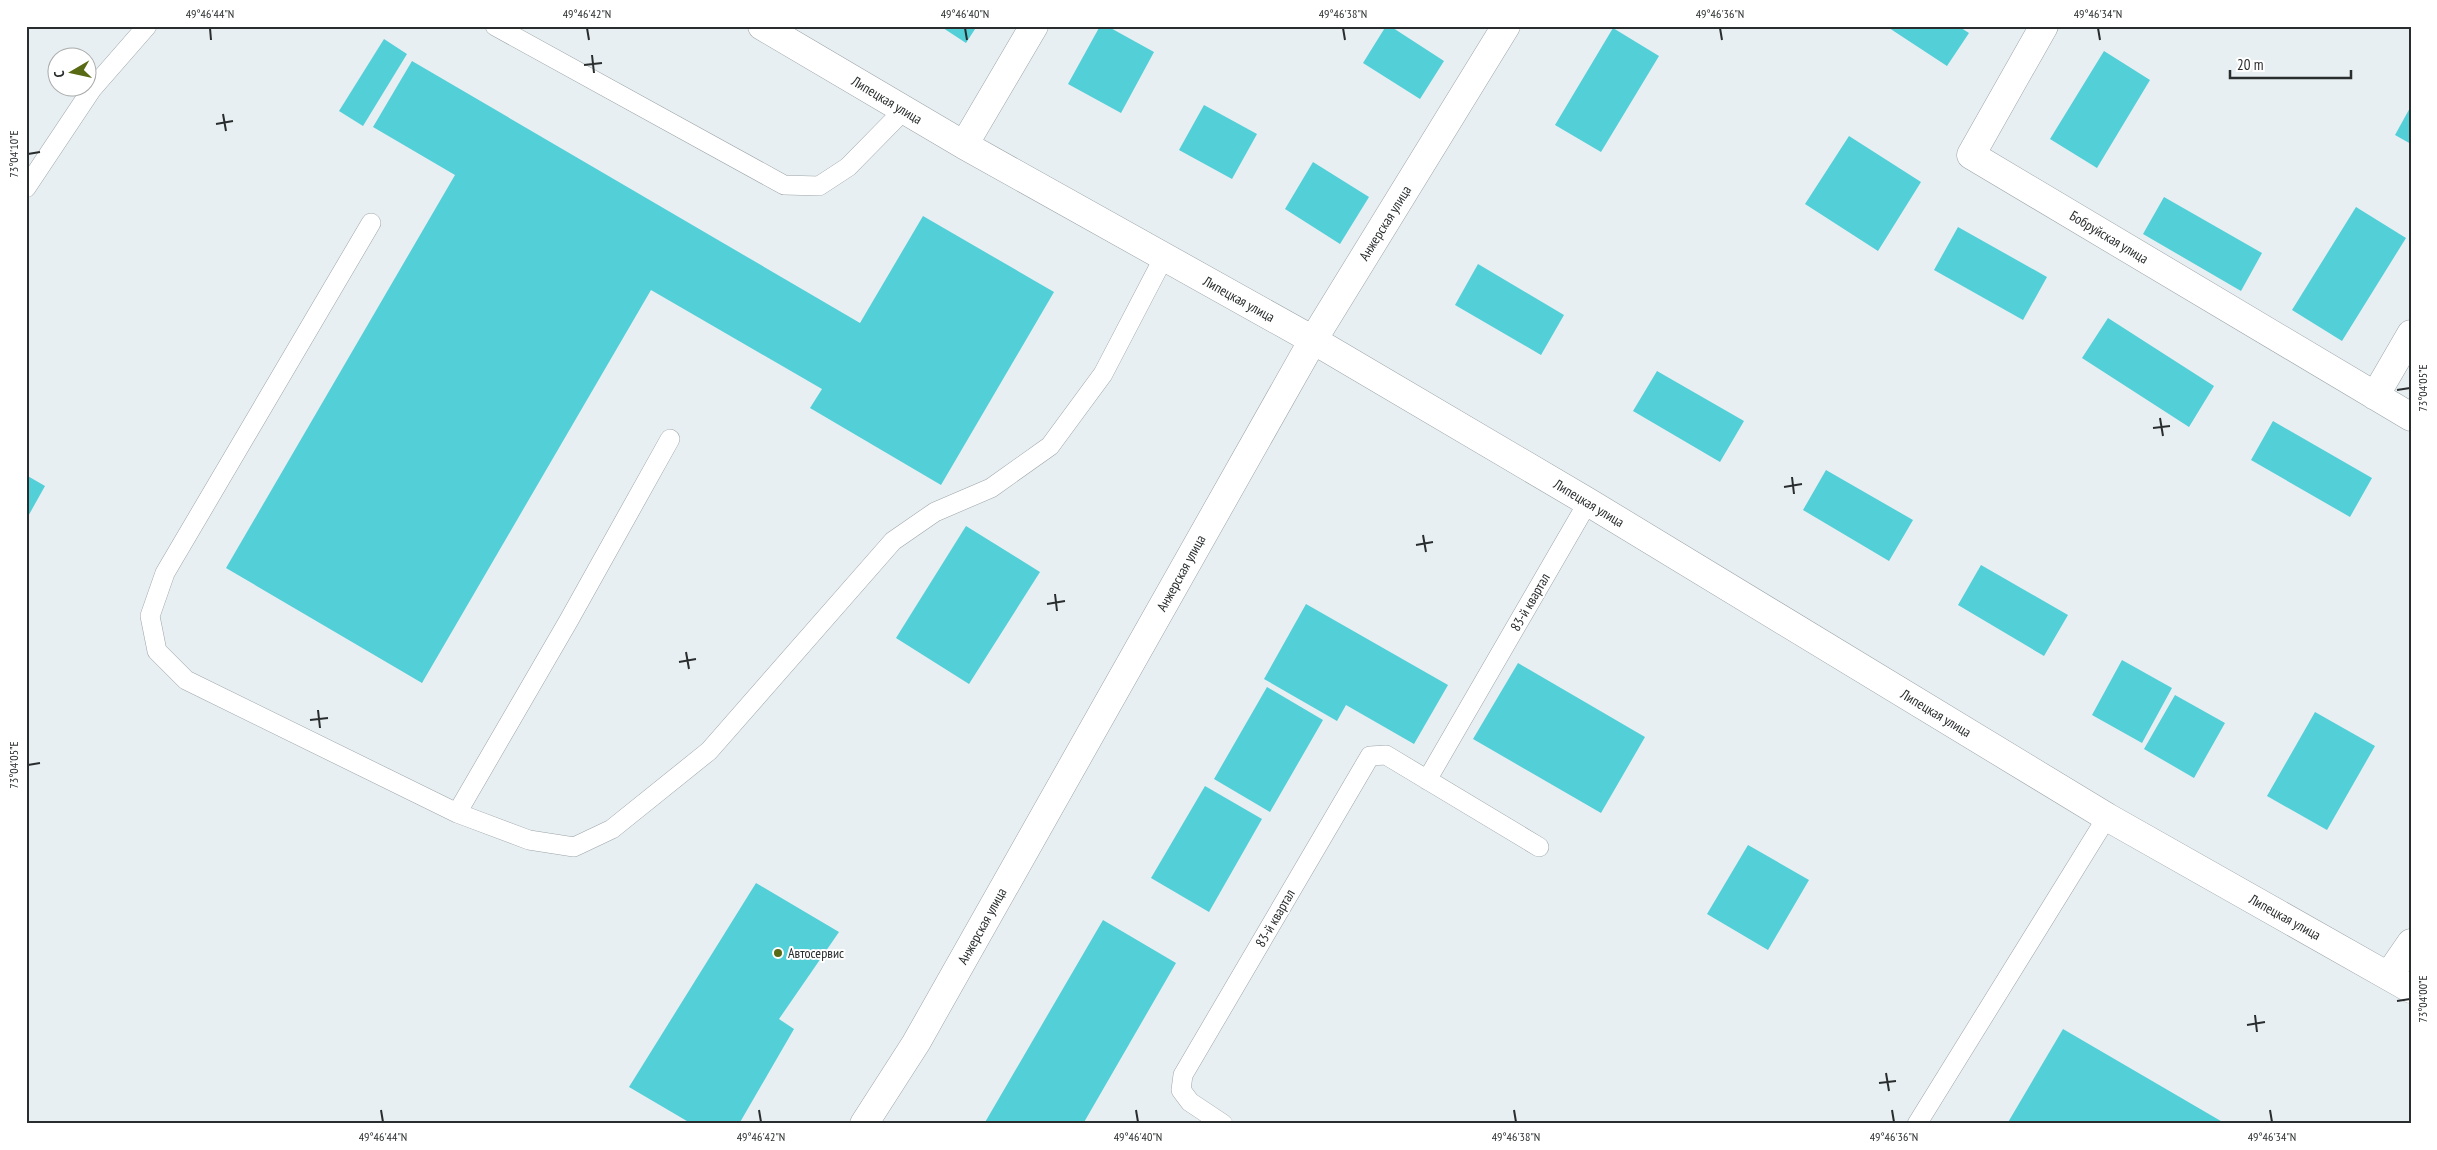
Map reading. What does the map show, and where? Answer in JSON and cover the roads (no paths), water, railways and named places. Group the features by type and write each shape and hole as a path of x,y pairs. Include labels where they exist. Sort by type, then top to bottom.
{"street":[{"name":"Липецкая улица","path":"762,26 964,145 1313,340 1588,502 2107,817 2400,982"},
{"path":"964,145 1034,26"},
{"name":"Анжерская улица","path":"864,1124 916,1043 1313,340 1506,26"},
{"name":"Бобруйская улица","path":"2044,26 1971,155 2411,417"},
{"path":"2375,396 2411,334"},
{"path":"2400,982 2411,943"}],"lane":[{"path":"26,188 92,89 147,26"},
{"path":"495,26 784,186 818,186 826,181 848,167 904,110"},
{"path":"371,223 165,573 150,616 157,651 186,680 457,813 528,840 574,847 612,829 709,751 893,542 936,512 991,488 1050,446 1103,374 1164,257"},
{"path":"457,813 670,439"},
{"name":"83-й квартал","path":"1427,780 1588,502"},
{"name":"83-й квартал","path":"1223,1124 1190,1102 1181,1090 1183,1074 1370,756 1386,755 1538,846"},
{"path":"1916,1124 2107,817"}],"place":[{"name":"Автосервис","path":"778,953"}]}
